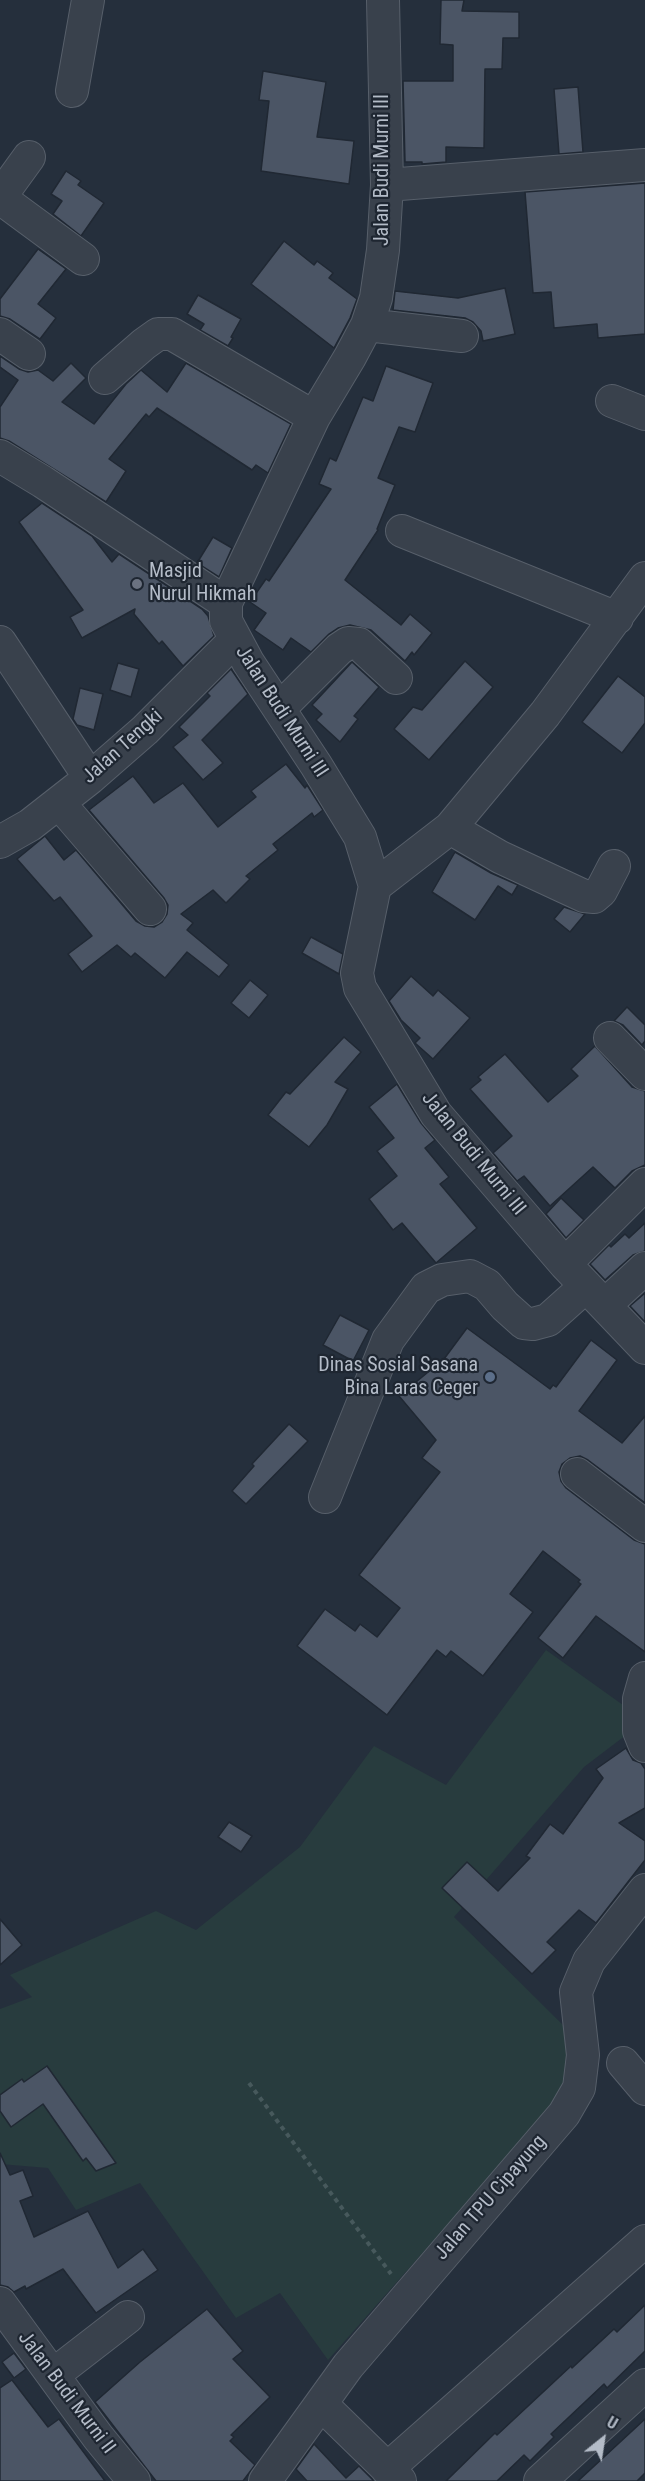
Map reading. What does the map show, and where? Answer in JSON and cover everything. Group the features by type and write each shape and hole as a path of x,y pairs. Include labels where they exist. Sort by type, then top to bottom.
{"street":[{"path":"72,91 88,0"},
{"name":"Jalan Budi Murni III","path":"383,0 387,185 383,250 376,298 367,325 314,417 226,603 226,621 235,640 360,837 375,886 357,973 360,988 436,1114 565,1264 645,1348"},
{"path":"28,157 0,197 83,259"},
{"path":"387,185 645,165"},
{"path":"367,325 462,336"},
{"path":"0,334 29,354"},
{"path":"105,378 158,334 172,334 314,417"},
{"path":"612,401 645,414"},
{"path":"0,456 226,603"},
{"path":"402,531 617,618"},
{"path":"375,886 450,828 545,714 645,578"},
{"name":"Jalan Tengki","path":"0,842 30,825 90,778 145,730 235,640"},
{"path":"0,642 90,778"},
{"path":"279,709 339,649 348,643 359,644 396,678"},
{"path":"59,803 150,909"},
{"path":"450,828 500,857 584,896 594,897 601,891 614,866"},
{"path":"610,1038 645,1074"},
{"path":"565,1264 645,1184"},
{"path":"325,1497 388,1340 426,1288 442,1280 470,1276 487,1285 524,1323 533,1324 548,1320 596,1296 645,1268"},
{"path":"577,1474 645,1526"},
{"path":"645,1678 639,1699 639,1731 645,1746"},
{"name":"Jalan TPU Cipayung","path":"265,2481 348,2366 564,2114 579,2088 583,2055 576,1992 589,1961 645,1890"},
{"path":"623,2063 645,2089"},
{"path":"321,2404 393,2475 645,2241"},
{"name":"Jalan Budi Murni II","path":"4,2317 53,2375 134,2481"},
{"path":"53,2375 128,2317"},
{"path":"540,2481 645,2385"}],"path":[{"path":"249,2083 407,2296"}],"green space":[{"path":"546,1650 630,1710 630,1732 584,1767 454,1917 565,2027 568,2058 566,2085 548,2111 328,2360 280,2293 236,2318 140,2183 76,2210 48,2168 0,2164 0,2009 32,1997 10,1975 156,1911 196,1930 300,1847 374,1746 446,1785"}],"building":[{"path":"441,0 464,0 462,11 519,12 519,38 503,38 502,69 485,69 484,148 446,147 446,162 422,164 422,162 405,162 403,81 453,81 453,45 440,44"},
{"path":"263,71 326,82 317,137 354,141 349,184 261,171 269,101 259,100"},
{"path":"578,87 583,152 559,154 554,89"},
{"path":"66,171 81,181 78,185 104,203 81,236 53,214 62,201 51,194"},
{"path":"645,183 645,334 598,338 597,324 554,328 551,292 533,293 525,192"},
{"path":"284,241 314,265 317,261 333,273 329,278 357,299 334,348 251,284"},
{"path":"38,249 66,269 38,304 56,318 40,339 10,319 0,316 0,299"},
{"path":"505,288 515,334 483,341 481,331 473,322 465,318 393,310 395,291 458,298"},
{"path":"198,295 241,319 228,346 200,330 204,324 187,314"},
{"path":"0,356 19,369 28,372 38,370 53,381 71,363 86,378 62,402 94,424 126,384 141,370 167,392 186,363 291,424 268,473 256,465 252,470 157,408 149,417 146,414 109,459 126,471 106,502 9,441 0,438 0,407 18,380 0,367"},
{"path":"386,366 433,383 415,432 399,427 378,478 395,485 378,530 345,580 401,625 410,614 432,633 414,655 412,652 405,661 371,630 350,625 338,628 329,634 311,652 291,638 283,650 254,630 266,613 250,602 266,579 269,581 331,489 319,484 330,458 336,461 363,397 373,401"},
{"path":"42,503 92,536 112,562 119,554 202,609 208,616 214,636 183,666 162,641 159,644 134,614 135,609 82,638 70,617 83,610 19,522"},
{"path":"213,537 232,548 219,577 197,563"},
{"path":"465,661 493,687 429,760 394,729 413,707 422,710"},
{"path":"352,662 379,687 354,716 358,719 340,742 316,720 322,714 312,705"},
{"path":"118,663 139,669 131,697 110,690"},
{"path":"231,669 248,694 202,740 223,763 203,780 173,747 188,735 179,727 210,696 207,693"},
{"path":"618,676 645,697 645,723 622,753 582,722"},
{"path":"80,688 103,694 94,730 77,725 73,719"},
{"path":"286,764 305,788 307,785 323,810 314,817 312,813 273,844 278,850 246,876 250,879 226,903 213,890 181,914 193,923 187,930 229,965 219,977 187,952 165,978 135,953 131,957 117,945 82,972 68,954 92,936 60,897 54,901 17,859 45,836 64,860 76,850 136,921 145,926 154,927 162,922 167,914 168,905 89,810 133,776 154,803 183,783 218,827 256,797 251,791"},
{"path":"455,852 491,873 518,885 512,895 498,886 475,920 432,892"},
{"path":"564,907 585,914 570,932 554,919"},
{"path":"311,937 343,954 339,974 302,953"},
{"path":"411,976 433,996 438,990 470,1018 433,1059 415,1043 420,1038 401,1020 389,1001"},
{"path":"250,980 268,995 249,1018 231,1003"},
{"path":"627,1007 645,1025 645,1041 642,1045 623,1025 614,1021"},
{"path":"344,1037 361,1052 335,1082 348,1089 327,1125 309,1147 268,1115 286,1092 290,1094"},
{"path":"595,1046 632,1087 645,1091 645,1165 632,1171 615,1188 593,1167 550,1206 524,1176 517,1181 493,1153 512,1136 470,1089 481,1080 478,1077 505,1054 548,1102 578,1076 571,1069"},
{"path":"397,1084 421,1123 435,1140 425,1148 449,1177 440,1184 477,1228 436,1263 402,1223 393,1230 369,1199 397,1176 377,1151 394,1138 369,1107"},
{"path":"561,1198 584,1220 566,1238 546,1214"},
{"path":"645,1223 645,1251 633,1255 605,1280 590,1264 609,1245 611,1247 625,1234 629,1238"},
{"path":"645,1293 645,1322 630,1306"},
{"path":"340,1315 369,1330 353,1361 323,1345"},
{"path":"467,1328 550,1389 553,1385 556,1387 591,1340 617,1360 579,1411 622,1443 645,1416 645,1503 580,1456 570,1458 562,1464 559,1472 566,1488 634,1540 645,1544 645,1652 596,1616 563,1658 538,1638 581,1584 578,1582 580,1580 543,1551 510,1594 533,1612 483,1676 451,1651 446,1657 437,1650 387,1715 297,1646 325,1609 355,1631 360,1624 377,1637 400,1608 359,1575 440,1472 422,1458 436,1440 399,1396 444,1359"},
{"path":"289,1424 308,1441 246,1504 232,1491 254,1466 252,1464"},
{"path":"626,1748 633,1760 641,1763 645,1769 645,1808 619,1823 645,1841 645,1860 596,1923 579,1910 547,1942 556,1950 532,1974 442,1888 467,1862 498,1891 530,1858 526,1856 550,1824 563,1834 603,1778 596,1769"},
{"path":"229,1822 252,1836 241,1852 218,1837"},
{"path":"0,1919 22,1945 0,1965"},
{"path":"47,2066 116,2163 96,2171 86,2158 83,2161 43,2104 11,2127 0,2111 0,2095 22,2079 24,2082"},
{"path":"0,2153 10,2175 23,2170 33,2196 20,2201 34,2237 88,2211 118,2268 143,2249 158,2270 96,2313 63,2269 26,2289 25,2286 14,2292 0,2285"},
{"path":"645,2305 645,2351 607,2388 604,2384 551,2434 554,2437 530,2461 524,2455 497,2481 446,2481 495,2433 497,2435 571,2366 572,2368 614,2329 617,2332"},
{"path":"207,2309 243,2351 233,2359 270,2397 231,2435 234,2437 230,2441 255,2465 243,2481 156,2481 95,2402 140,2362"},
{"path":"14,2353 26,2369 14,2378 2,2362"},
{"path":"12,2380 48,2427 59,2419 105,2481 0,2481 0,2388"},
{"path":"645,2419 645,2473 637,2481 578,2481"},
{"path":"314,2444 346,2478 359,2466 374,2481 307,2481 296,2469"}],"place":[{"name":"Masjid Nurul Hikmah","path":"137,584"},
{"name":"Dinas Sosial Sasana Bina Laras Ceger","path":"490,1377"}]}
